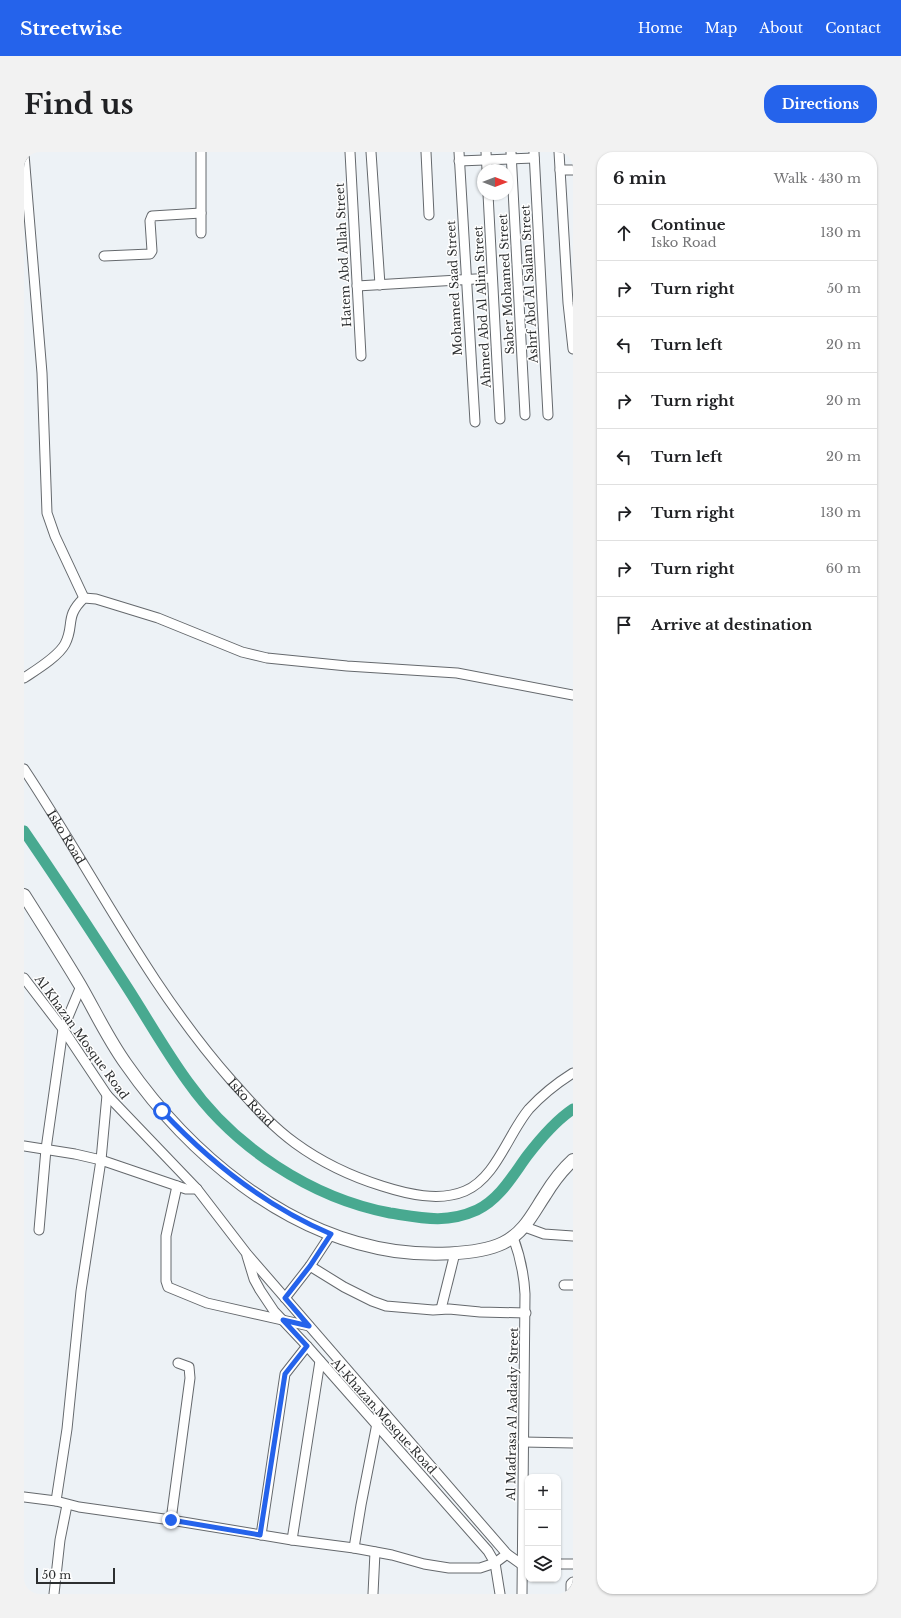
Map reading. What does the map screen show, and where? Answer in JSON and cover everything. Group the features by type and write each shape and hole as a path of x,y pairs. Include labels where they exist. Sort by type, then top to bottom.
{"street":[{"path":"200,233 201,152"},
{"name":"Hatem Abd Allah Street","path":"350,152 361,356"},
{"path":"371,152 380,285"},
{"path":"426,152 429,215"},
{"path":"559,152 563,215 569,270 573,349"},
{"path":"24,154 27,239 42,373 47,513 55,536 84,598"},
{"name":"Saber Mohamed Street","path":"511,155 525,415"},
{"path":"459,157 534,155"},
{"name":"Ashrf Abd Al Salam Street","path":"534,155 548,415"},
{"name":"Mohamed Saad Street","path":"459,157 465,280 475,422"},
{"path":"560,170 573,170"},
{"name":"Ahmed Abd Al Alim Street","path":"488,200 500,419"},
{"path":"104,256 151,253 150,219 154,216 200,213"},
{"path":"563,215 573,215"},
{"path":"357,286 492,278"},
{"path":"24,678 62,648 68,635 71,615 84,598"},
{"path":"84,598 96,600 158,618 242,652 267,658 347,666 457,673 573,695"},
{"name":"Isko Road","path":"24,769 147,968 191,1032 266,1118 294,1142 326,1163 360,1179 396,1190 441,1196 467,1190 478,1183 488,1173 500,1157 513,1132 530,1109 550,1089 573,1073"},
{"path":"24,895 80,986 109,1038 143,1088 183,1133 205,1154 252,1191 303,1222 355,1243 379,1249 424,1253 455,1252 493,1246 513,1237 525,1227 558,1177 573,1160"},
{"name":"Al Khazan Mosque Road","path":"24,978 63,1028 108,1095 197,1189 247,1254 508,1554 525,1564"},
{"path":"39,1230 46,1148 63,1028 80,986"},
{"path":"56,1501 67,1429 81,1291 101,1160 108,1095"},
{"path":"24,1146 46,1148 101,1160 186,1189 197,1189"},
{"path":"177,1186 166,1236 166,1281 168,1287 207,1302 309,1326"},
{"path":"525,1227 544,1234 573,1236"},
{"path":"285,1298 310,1266 331,1234"},
{"name":"Al Madrasa Al Aadady Street","path":"513,1237 524,1274 526,1313 523,1442 525,1564 522,1594"},
{"path":"441,1309 455,1252"},
{"name":"Al Khazan Mosque Road","path":"247,1254 254,1279 274,1311 307,1346 484,1546 495,1563 500,1594"},
{"path":"310,1266 344,1287 386,1306 526,1313"},
{"path":"260,1535 285,1374 307,1346"},
{"path":"292,1540 320,1361"},
{"path":"171,1520 190,1378 189,1367 178,1363"},
{"path":"354,1548 360,1505 380,1408"},
{"path":"523,1442 573,1443"},
{"path":"24,1497 292,1540 354,1548 392,1555 424,1564 449,1568 480,1568 495,1563 508,1554"},
{"path":"54,1594 60,1540 67,1505"},
{"path":"373,1594 375,1552"},
{"path":"561,1564 573,1564"},
{"path":"571,1594 571,1584 573,1582"}],"waterway":[{"path":"24,831 101,947 172,1059 207,1106 228,1128 251,1148 303,1182 361,1206 390,1213 434,1219 455,1217 477,1210 493,1200 543,1137 560,1119 573,1109"}],"route":[{"path":"162,1111 205,1154 252,1191 303,1222 331,1234 310,1266 285,1298 309,1326 283,1320 307,1346 285,1374 260,1535 171,1520"}]}
